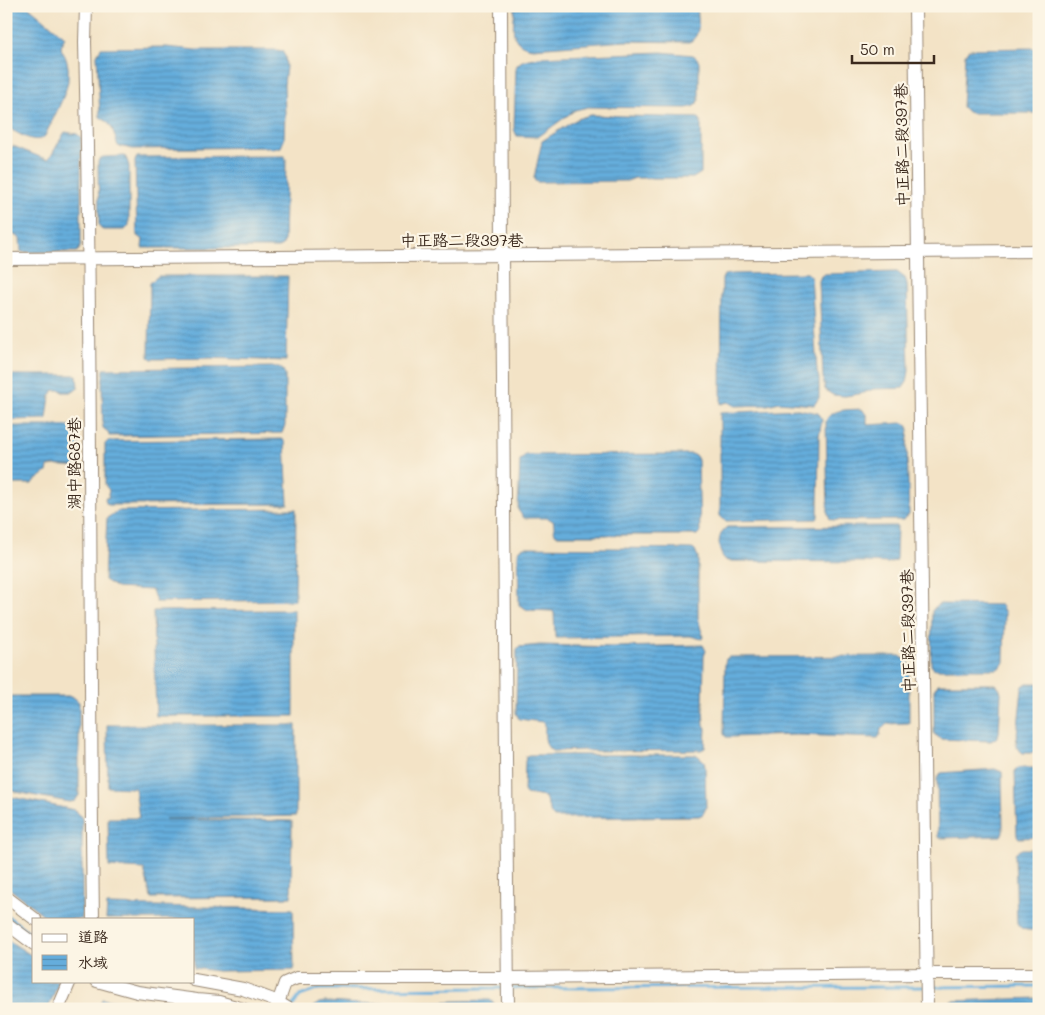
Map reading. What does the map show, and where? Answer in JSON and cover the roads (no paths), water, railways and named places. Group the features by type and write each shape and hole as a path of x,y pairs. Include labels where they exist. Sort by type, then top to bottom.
{"street":[{"name":"湖中路687巷","path":"86,6 93,918"},
{"path":"501,6 508,1009"},
{"name":"中正路二段397巷","path":"915,6 927,1009"},
{"name":"中正路二段397巷","path":"6,259 1039,251"},
{"path":"6,897 34,918"},
{"path":"6,923 32,942"},
{"path":"278,1003 285,983 297,978 1039,974"},
{"path":"195,980 243,989 290,1009"},
{"path":"58,1009 70,982"},
{"path":"101,982 137,992 219,1002 243,1009"}],"water":[{"path":"6,6 28,6 65,37 61,48 68,64 68,81 58,109 45,136 41,139 31,139 6,127"},
{"path":"515,6 697,6 698,31 696,36 689,42 626,41 533,48 519,43 516,39 513,27"},
{"path":"166,47 196,50 282,51 285,56 286,67 284,85 284,140 281,147 273,149 265,147 133,149 118,146 111,126 100,117 97,55 101,48"},
{"path":"1039,48 1039,113 971,113 962,107 965,55 968,50"},
{"path":"661,52 693,55 697,58 699,63 699,100 694,106 686,108 588,107 575,110 538,137 517,136 514,129 516,67 520,62 539,57"},
{"path":"590,115 700,119 701,173 693,178 635,178 627,181 535,181 534,178 542,141 577,119"},
{"path":"65,132 77,134 81,137 81,246 76,252 21,252 20,238 6,233 6,149 13,146 48,159"},
{"path":"125,156 129,166 129,225 125,230 103,230 99,226 98,162 103,157"},
{"path":"284,156 286,159 284,242 282,246 278,248 142,248 143,239 137,236 135,161 137,157"},
{"path":"897,272 905,278 907,284 909,371 907,382 903,388 873,389 864,393 845,396 833,395 825,390 823,377 819,281 821,276 825,274"},
{"path":"807,273 811,276 819,398 814,405 779,402 768,405 735,406 728,402 721,404 722,279 724,275"},
{"path":"158,276 288,276 286,361 211,358 152,359 149,357 150,283"},
{"path":"279,367 285,375 285,425 282,433 109,436 108,432 103,428 102,384 104,369"},
{"path":"6,375 77,375 78,388 73,392 54,390 50,396 46,419 6,420"},
{"path":"798,409 818,413 822,420 819,436 817,519 725,521 720,516 720,413"},
{"path":"862,409 867,416 867,425 903,423 909,429 907,446 909,515 903,520 833,520 830,519 828,514 826,421 828,417 836,412"},
{"path":"6,426 75,426 79,433 76,467 54,465 48,467 47,472 32,484 6,484"},
{"path":"282,439 285,441 288,504 108,505 106,503 105,498 108,498 109,490 105,485 105,444 108,441"},
{"path":"692,454 698,460 700,532 697,535 556,535 553,521 548,518 524,518 518,510 520,460 525,455"},
{"path":"296,509 295,600 156,602 152,590 117,588 104,580 107,518 118,511"},
{"path":"897,526 896,559 888,563 727,561 721,554 719,544 721,534 727,527"},
{"path":"524,547 695,550 698,557 698,618 702,639 690,636 556,638 554,612 528,610 519,605 518,553"},
{"path":"940,604 1001,605 1005,613 1004,662 1001,667 997,669 933,668 931,665 932,611"},
{"path":"294,610 294,716 156,716 153,611"},
{"path":"540,645 615,647 703,645 706,651 704,656 703,707 704,725 706,728 705,748 701,750 552,751 547,746 545,724 543,722 519,719 516,713 517,649 519,647"},
{"path":"900,656 909,662 909,723 887,724 881,729 878,738 797,735 726,737 724,734 725,663 729,657"},
{"path":"1027,683 1039,683 1039,753 1023,753 1016,745 1022,689"},
{"path":"938,684 996,684 1001,693 999,733 996,738 991,741 941,739 934,734 934,690"},
{"path":"6,696 72,696 79,702 79,795 75,801 69,802 6,790"},
{"path":"107,725 296,725 296,816 165,819 292,821 291,897 151,898 144,869 109,867 108,818 139,818 135,788 108,787"},
{"path":"697,755 704,761 706,808 703,814 699,816 554,818 545,797 526,794 524,791 525,762 526,756"},
{"path":"1018,768 1039,768 1039,837 1019,838 1017,836 1015,771"},
{"path":"995,769 1002,772 1003,832 1001,836 938,837 937,778 939,775 941,773"},
{"path":"6,796 75,810 82,819 82,918 48,918 6,886"},
{"path":"1022,849 1039,849 1039,930 1024,929 1017,923 1015,854"},
{"path":"107,905 293,909 294,970 217,971 195,968 195,918 106,918"},
{"path":"6,939 32,956 32,982 59,982 48,1009 6,1009"},
{"path":"1039,998 1039,1009 953,1009 951,1001"},
{"path":"102,999 163,1009 98,1009"},
{"path":"490,1000 494,1003 494,1009 313,1009 319,1003 325,1002 360,1004"}],"waterway":[{"path":"6,915 32,934"},
{"path":"128,982 164,990"},
{"path":"931,987 1039,986"},
{"path":"511,988 925,987"},
{"path":"291,1008 300,996 319,989 505,988"},
{"path":"245,1006 252,1009"}]}
